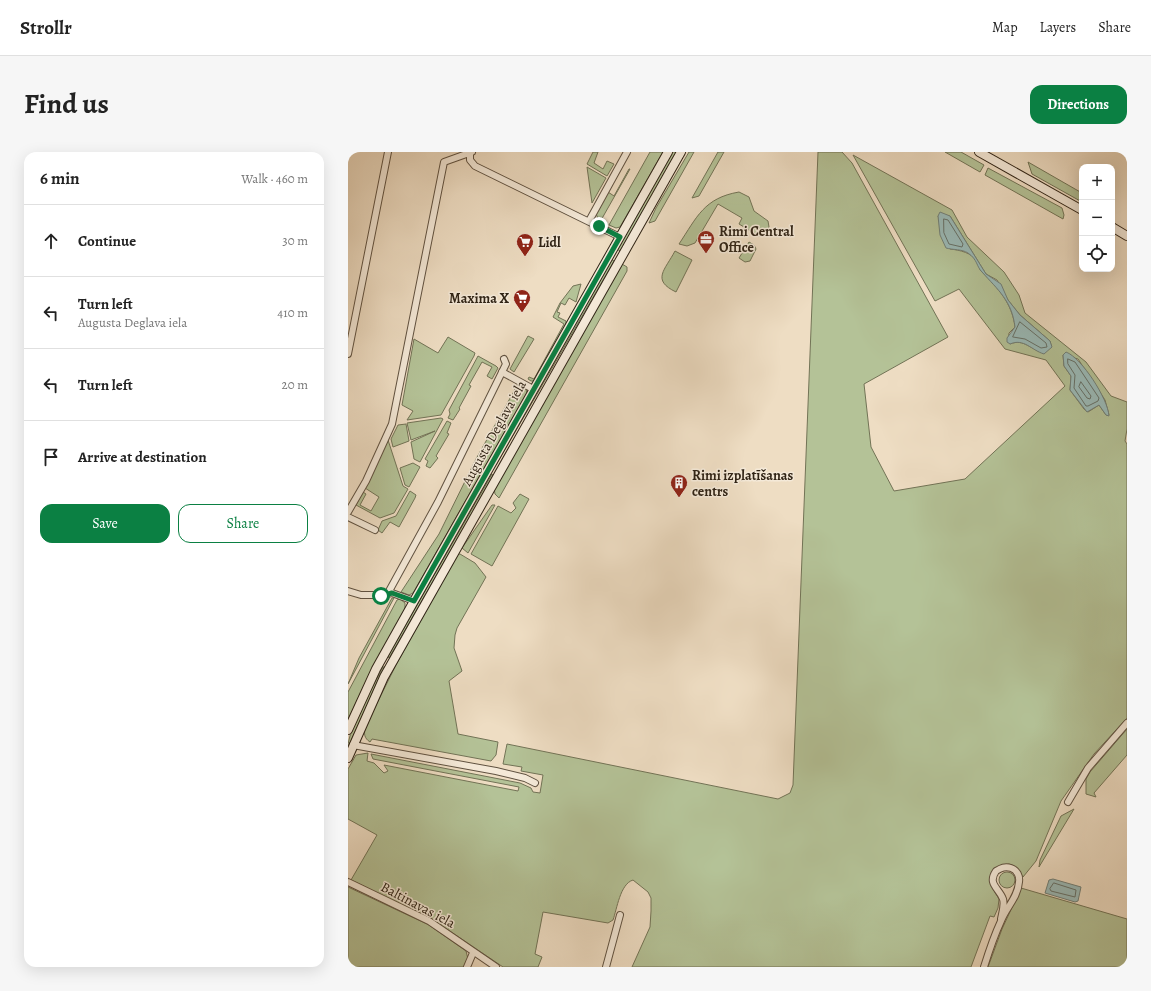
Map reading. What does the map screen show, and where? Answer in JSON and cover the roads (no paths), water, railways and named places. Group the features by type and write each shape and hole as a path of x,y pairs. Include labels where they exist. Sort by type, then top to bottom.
{"main road":[{"name":"Augusta Deglava iela","path":"348,730 382,660 414,601 668,152"},
{"name":"Augusta Deglava iela","path":"348,758 391,665 680,152"},
{"path":"979,152 1079,208"},
{"path":"1115,230 1127,236"},
{"path":"382,660 391,665"}],"street":[{"path":"348,354 388,152"},
{"path":"348,512 366,481 392,424 444,162 471,152 471,163 475,166 620,237"},
{"path":"589,221 627,152"},
{"path":"348,591 361,595 381,596 388,593 442,496 506,364 504,359"},
{"path":"502,372 533,389"},
{"path":"348,517 375,530"},
{"path":"388,593 414,601"},
{"path":"1068,802 1088,768 1127,723"},
{"path":"354,744 503,773 525,778 535,783"},
{"path":"984,967 1002,919 1009,908 1020,881 1017,872 1009,867 996,871 993,879 993,884 1004,903 1002,919"},
{"name":"Baltinavas iela","path":"348,882 429,921 473,953 496,967"},
{"path":"606,967 620,915"},
{"path":"467,967 473,953"}],"water":[{"path":"940,212 950,216 986,274 1001,284 1008,300 1020,315 1050,341 1052,347 1044,354 1023,343 1019,342 1010,344 1007,342 1007,338 1015,327 1011,310 999,290 980,270 968,253 946,248 940,235 938,216"},
{"path":"1066,352 1079,362 1093,380 1108,409 1109,416 1106,415 1099,405 1087,412 1070,390 1071,376 1064,366 1063,355"},
{"path":"1053,879 1081,887 1078,901 1075,902 1045,893 1049,880"}],"place":[{"name":"Rimi Central Office","path":"706,254"},
{"name":"Lidl","path":"525,257"},
{"name":"Maxima X","path":"522,313"},
{"name":"Rimi izplatīšanas centrs","path":"679,498"}]}
